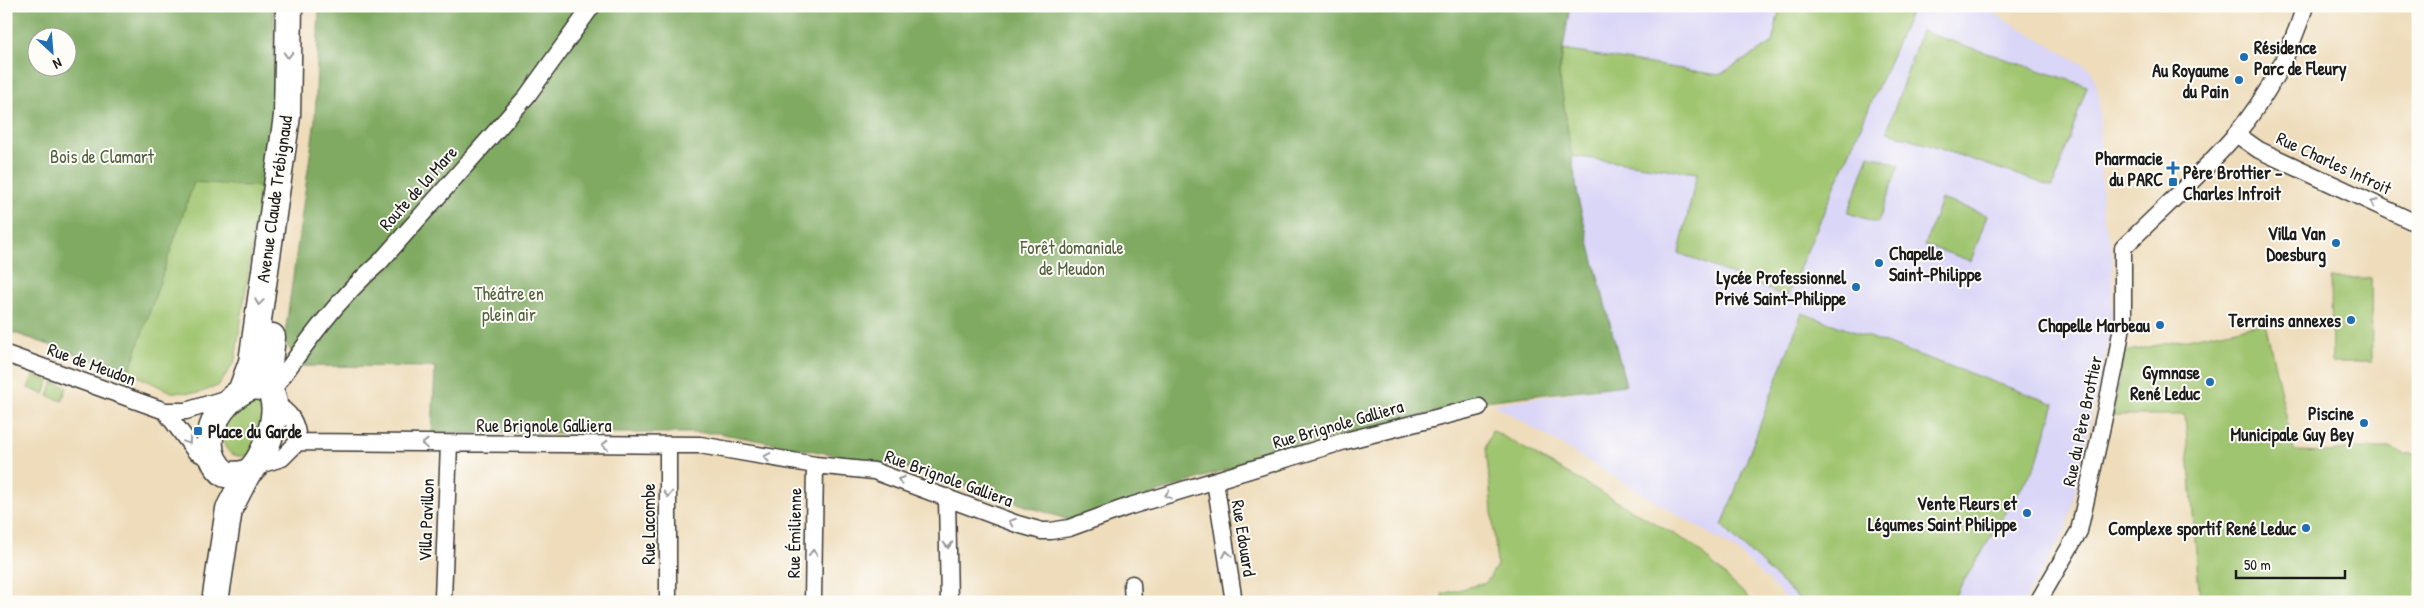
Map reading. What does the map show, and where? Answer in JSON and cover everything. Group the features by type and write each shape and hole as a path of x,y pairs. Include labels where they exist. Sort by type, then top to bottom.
{"main road":[{"name":"Avenue Claude Trébignaud","path":"256,394 252,362 287,116 288,6"},
{"name":"Avenue Claude Trébignaud","path":"256,394 304,118 306,6"},
{"path":"216,602 229,509 271,434 256,394 216,415 211,434 212,450 229,509"},
{"path":"218,466 225,474 233,475 252,469"}],"street":[{"name":"Route de la Mare","path":"256,394 297,354 358,280 380,262 527,96 592,6"},
{"name":"Rue du Père Brottier","path":"2038,602 2079,531 2117,358 2123,320 2123,248 2236,134 2254,110 2283,61 2305,6"},
{"name":"Rue Charles Infroit","path":"2236,134 2259,150 2418,224"},
{"name":"Rue de Meudon","path":"6,354 165,412 186,410 256,394"},
{"path":"252,469 282,458 298,442 298,431 287,410 256,394"},
{"name":"Rue Brignole Galliera","path":"298,442 700,445 815,465 874,471 1017,524 1042,531 1051,531 1069,528 1127,507 1345,441 1479,407"},
{"path":"165,412 195,451 218,466"},
{"name":"Villa Pavillon","path":"443,598 449,444"},
{"name":"Rue Lacombe","path":"668,445 668,602"},
{"name":"Rue Émilienne","path":"813,602 815,465"},
{"name":"Rue Edouard","path":"1215,481 1234,602"},
{"path":"947,497 949,602"},
{"path":"1132,584 1133,602"}],"shaded area":[{"name":"Lycée Professionnel Privé Saint-Philippe","path":"1570,6 1981,6 2091,69 2099,95 2102,212 2112,250 2112,323 2067,528 2024,602 1790,602 1736,550 1493,404 1626,385 1579,203 1559,74"}],"green space":[{"name":"Bois de Clamart","path":"6,6 274,6 274,118 261,187 235,361 218,386 198,393 171,392 129,372 6,330"},
{"name":"Bois de Clamart","path":"6,6 274,6 274,118 261,187 194,182 129,372 6,330"},
{"name":"Forêt domaniale de Meudon","path":"319,6 1570,6 1559,74 1579,203 1626,385 1476,402 1285,450 1072,521 917,470 718,433 432,433 435,367 301,366 284,341 315,120"},
{"path":"1780,6 1913,6 1787,297 1679,253 1697,173 1571,156 1559,74 1563,50 1719,75 1772,43"},
{"path":"1921,31 2087,86 2053,187 1887,131"},
{"path":"1869,155 1899,165 1878,223 1848,213"},
{"path":"1941,199 1987,215 1971,261 1925,245"},
{"name":"Terrains annexes","path":"2331,278 2371,278 2372,362 2332,362"},
{"path":"1802,313 2055,404 2036,464 1951,602 1802,602 1722,526"},
{"name":"Complexe sportif René Leduc","path":"2265,323 2294,451 2332,452 2356,448 2389,448 2405,454 2418,454 2418,602 2200,602 2185,415 2113,415 2124,352"},
{"path":"33,375 49,381 44,394 28,388"},
{"path":"53,382 67,387 62,401 48,396"},
{"path":"247,401 254,402 262,409 263,430 248,455 241,456 230,453 226,449 223,431 227,422"},
{"path":"1492,430 1693,545 1753,602 1443,602 1442,594 1486,583 1497,565 1486,447"}],"place":[{"name":"Résidence Parc de Fleury","path":"2244,57"},
{"name":"Au Royaume du Pain","path":"2239,80"},
{"name":"Pharmacie du PARC","path":"2173,168"},
{"name":"Père Brottier – Charles Infroit","path":"2173,182"},
{"name":"Villa Van Doesburg","path":"2336,243"},
{"name":"Chapelle Saint-Philippe","path":"1879,263"},
{"name":"Lycée Professionnel Privé Saint-Philippe","path":"1856,287"},
{"name":"Terrains annexes","path":"2351,320"},
{"name":"Chapelle Marbeau","path":"2160,325"},
{"name":"Gymnase René Leduc","path":"2210,382"},
{"name":"Piscine Municipale Guy Bey","path":"2364,423"},
{"name":"Place du Garde","path":"198,431"},
{"name":"Vente Fleurs et Légumes Saint Philippe","path":"2027,513"},
{"name":"Complexe sportif René Leduc","path":"2306,528"}],"park label":[{"name":"Théâtre en plein air","path":"509,303"}]}
